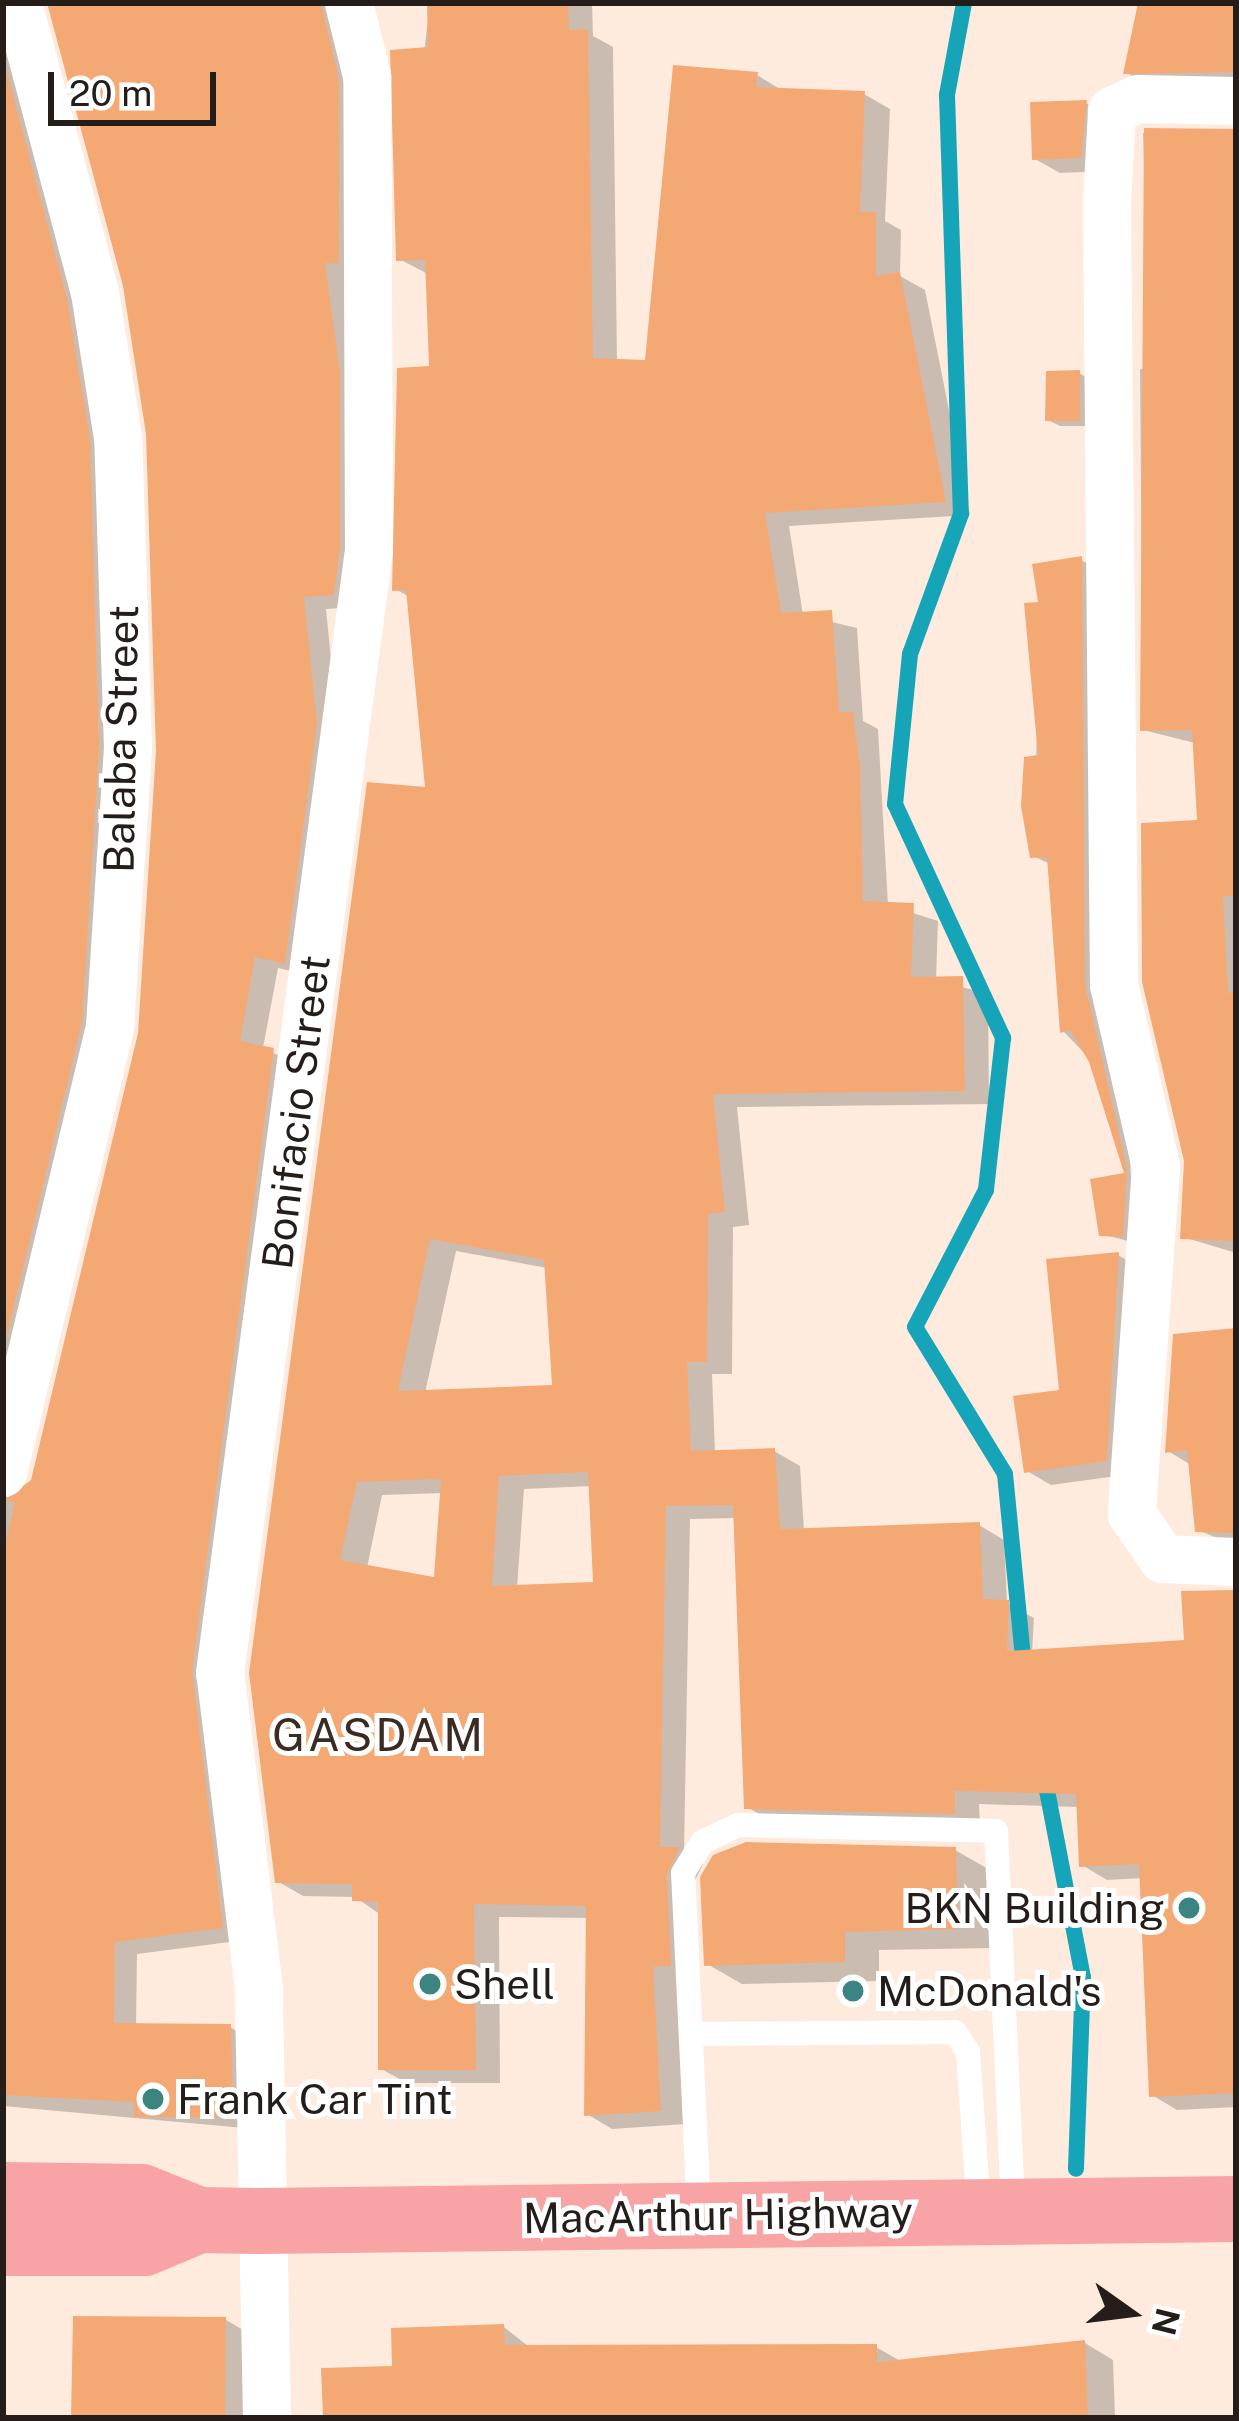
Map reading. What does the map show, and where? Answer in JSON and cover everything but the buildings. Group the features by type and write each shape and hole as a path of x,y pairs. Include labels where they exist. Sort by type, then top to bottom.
{"highway":[{"name":"MacArthur Highway","path":"3,2195 141,2197 229,2220"},
{"name":"MacArthur Highway","path":"3,2243 144,2243 229,2220 1236,2209"}],"street":[{"name":"Balaba Street","path":"3,1473 110,1026 128,749 118,438 85,251 18,3"},
{"name":"Bonifacio Street","path":"267,2418 262,2335 229,2220 259,1989 226,1751 222,1636 369,550 367,76 349,3"},
{"path":"1236,101 1138,99 1112,111 1107,204 1114,985 1156,1167 1132,1514 1163,1559 1236,1562"}],"lane":[{"path":"699,2215 682,1873 718,1828 986,1824 999,1842 996,2211"},
{"path":"691,2034 955,2032 968,2052 996,2211"}],"waterway":[{"path":"964,3 947,95 961,514 910,654 895,804 1003,1038 986,1190 915,1327 1005,1474 1024,1668"},
{"path":"1044,1775 1083,1977 1076,2169"}],"place":[{"name":"BKN Building","path":"1189,1908"},
{"name":"Shell","path":"430,1984"},
{"name":"McDonald's","path":"853,1991"},
{"name":"Frank Car Tint","path":"153,2099"}],"district":[{"name":"GASDAM","path":"379,1735"}]}
